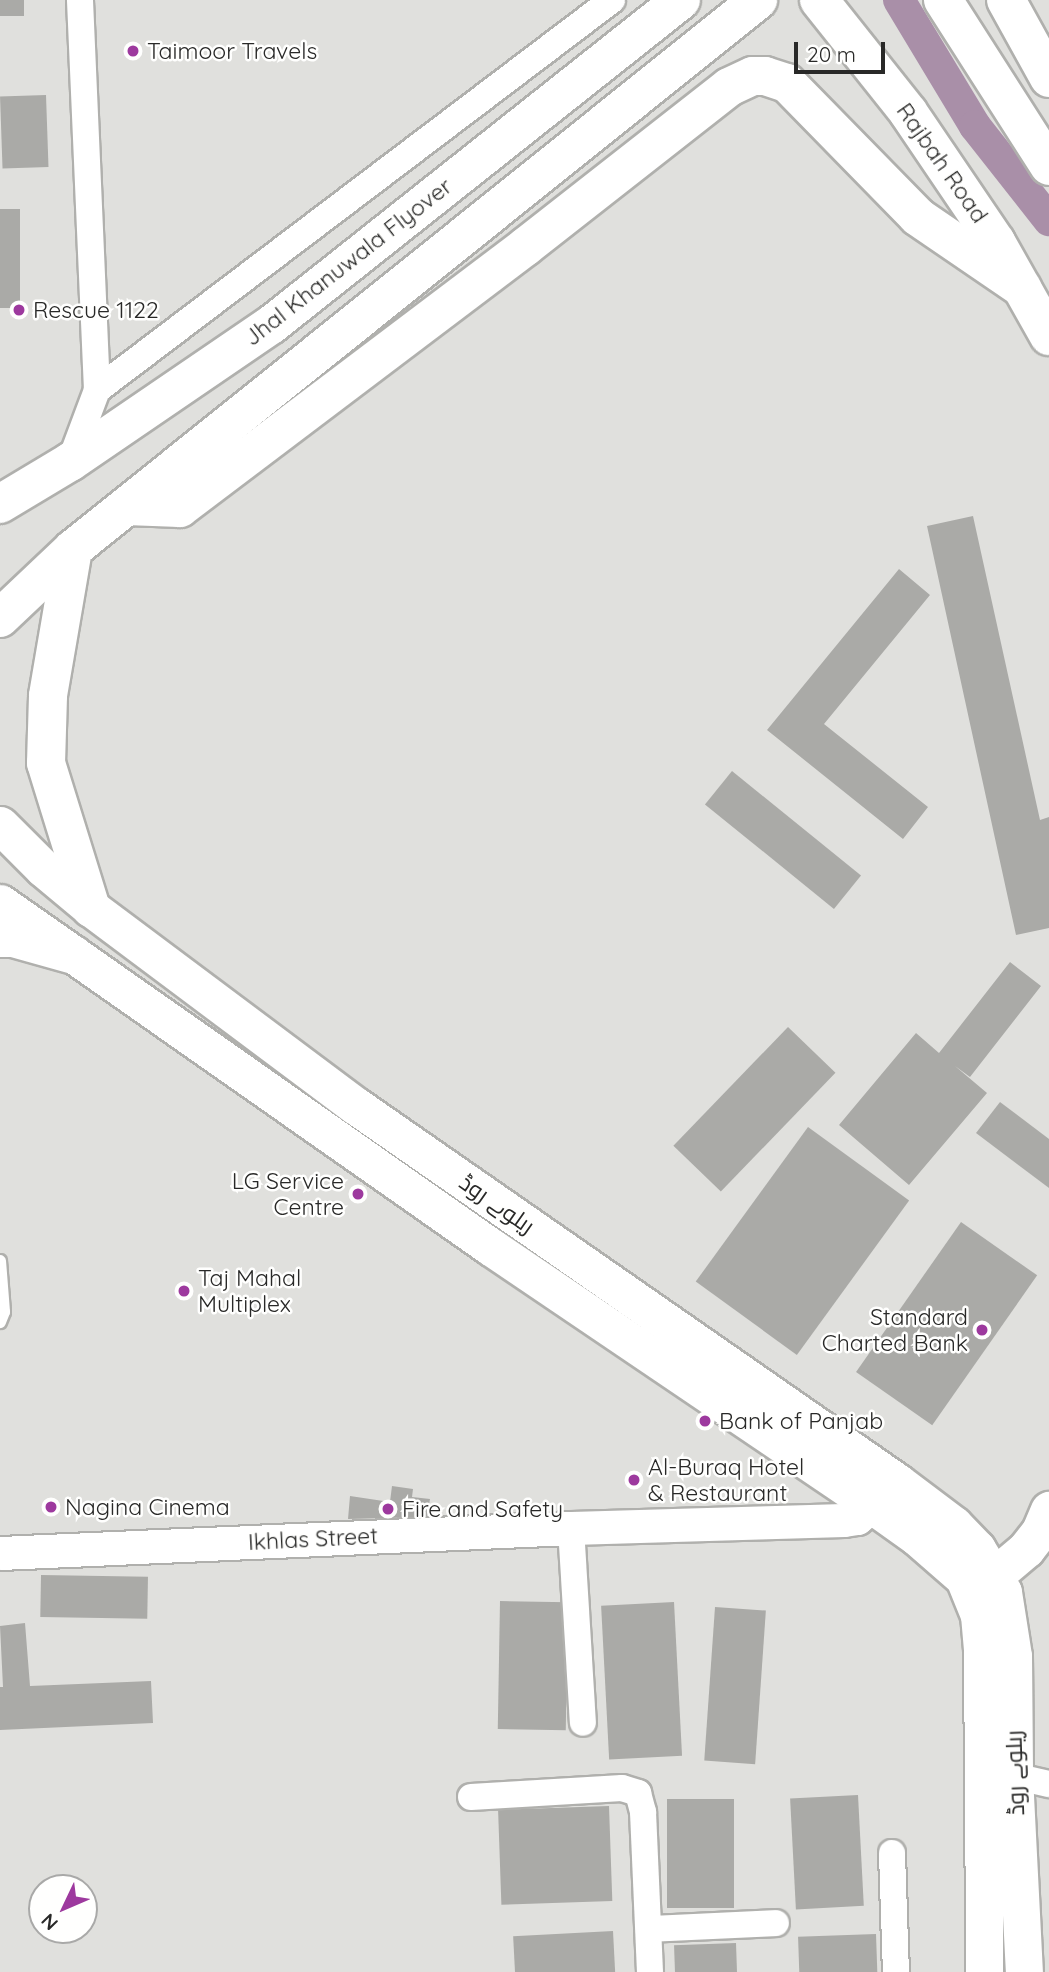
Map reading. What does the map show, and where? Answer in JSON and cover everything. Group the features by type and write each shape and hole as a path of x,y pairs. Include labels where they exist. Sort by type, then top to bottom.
{"main road":[{"name":"Jhal Khanuwala Flyover","path":"0,504 70,462 271,325 681,0"},
{"path":"0,618 73,549 758,0"},
{"name":"Rajbah Road","path":"819,0 908,112 996,242 1049,336"},
{"path":"943,0 1049,166"},
{"path":"1006,0 1049,78"},
{"path":"127,506 180,508 525,247 729,87 753,76 776,78 793,88 881,182 918,217 1022,288"},
{"path":"73,549 48,696 46,763 92,908"},
{"name":"ریلوے روڈ","path":"0,825 43,867 92,908 356,1106 897,1482 954,1525 984,1586 1009,1617 1032,1780 1024,1972"},
{"name":"ریلوے روڈ","path":"0,903 480,1240 872,1505 948,1562 964,1578 984,1586"},
{"path":"0,938 13,938 74,955"},
{"path":"984,1586 1026,1549 1040,1531 1049,1510"},
{"name":"ریلوے روڈ","path":"984,1586 979,1615 982,1648 984,1972"}],"street":[{"path":"70,462 97,390 80,0"},
{"path":"97,390 612,0"},
{"name":"Ikhlas Street","path":"0,1553 571,1528 844,1520 857,1518 872,1505"},
{"path":"571,1528 583,1723"},
{"path":"471,1797 622,1788 638,1793 643,1812 650,1972"},
{"path":"892,1853 897,1972"},
{"path":"649,1929 776,1923"}],"lane":[{"path":"0,1261 4,1312 0,1321"}],"building":[{"path":"0,0 24,0 24,16 0,16"},
{"path":"46,95 49,167 3,169 0,97"},
{"path":"0,209 20,209 20,308 0,308"},
{"path":"973,516 1040,820 1049,817 1049,928 1016,935 927,526"},
{"path":"899,569 930,595 824,724 928,807 903,839 767,730"},
{"path":"732,771 861,875 834,909 705,804"},
{"path":"1010,962 1041,986 970,1077 955,1066 987,1093 909,1185 839,1125 916,1033 939,1053"},
{"path":"788,1027 835,1073 721,1192 673,1146"},
{"path":"1000,1102 1049,1139 1049,1188 976,1133"},
{"path":"808,1127 909,1200 797,1355 696,1282"},
{"path":"961,1222 1037,1275 932,1425 856,1372"},
{"name":"Fire and Safety","path":"392,1486 413,1489 412,1497 430,1499 427,1517 348,1519 350,1496 390,1502"},
{"path":"41,1575 148,1577 147,1619 40,1617"},
{"path":"500,1601 568,1602 566,1730 498,1729"},
{"path":"674,1602 682,1756 609,1760 601,1606"},
{"path":"715,1607 766,1611 755,1764 704,1761"},
{"path":"25,1623 30,1686 151,1681 153,1723 0,1730 0,1687 3,1687 0,1626"},
{"path":"858,1795 864,1906 796,1909 790,1799"},
{"path":"667,1799 734,1799 734,1908 667,1908"},
{"path":"609,1806 612,1901 501,1905 498,1810"},
{"path":"613,1931 615,1972 515,1972 513,1936"},
{"path":"876,1934 877,1972 799,1972 798,1937"},
{"path":"736,1943 737,1972 675,1972 674,1945"}],"waterway":[{"path":"899,0 975,126 1049,220"}],"place":[{"name":"Taimoor Travels","path":"133,51"},
{"name":"Rescue 1122","path":"19,310"},
{"name":"LG Service Centre","path":"358,1194"},
{"name":"Taj Mahal Multiplex","path":"184,1291"},
{"name":"Standard Charted Bank","path":"982,1330"},
{"name":"Bank of Panjab","path":"705,1421"},
{"name":"Al-Buraq Hotel & Restaurant","path":"634,1480"},
{"name":"Nagina Cinema","path":"51,1507"},
{"name":"Fire and Safety","path":"388,1509"}]}
